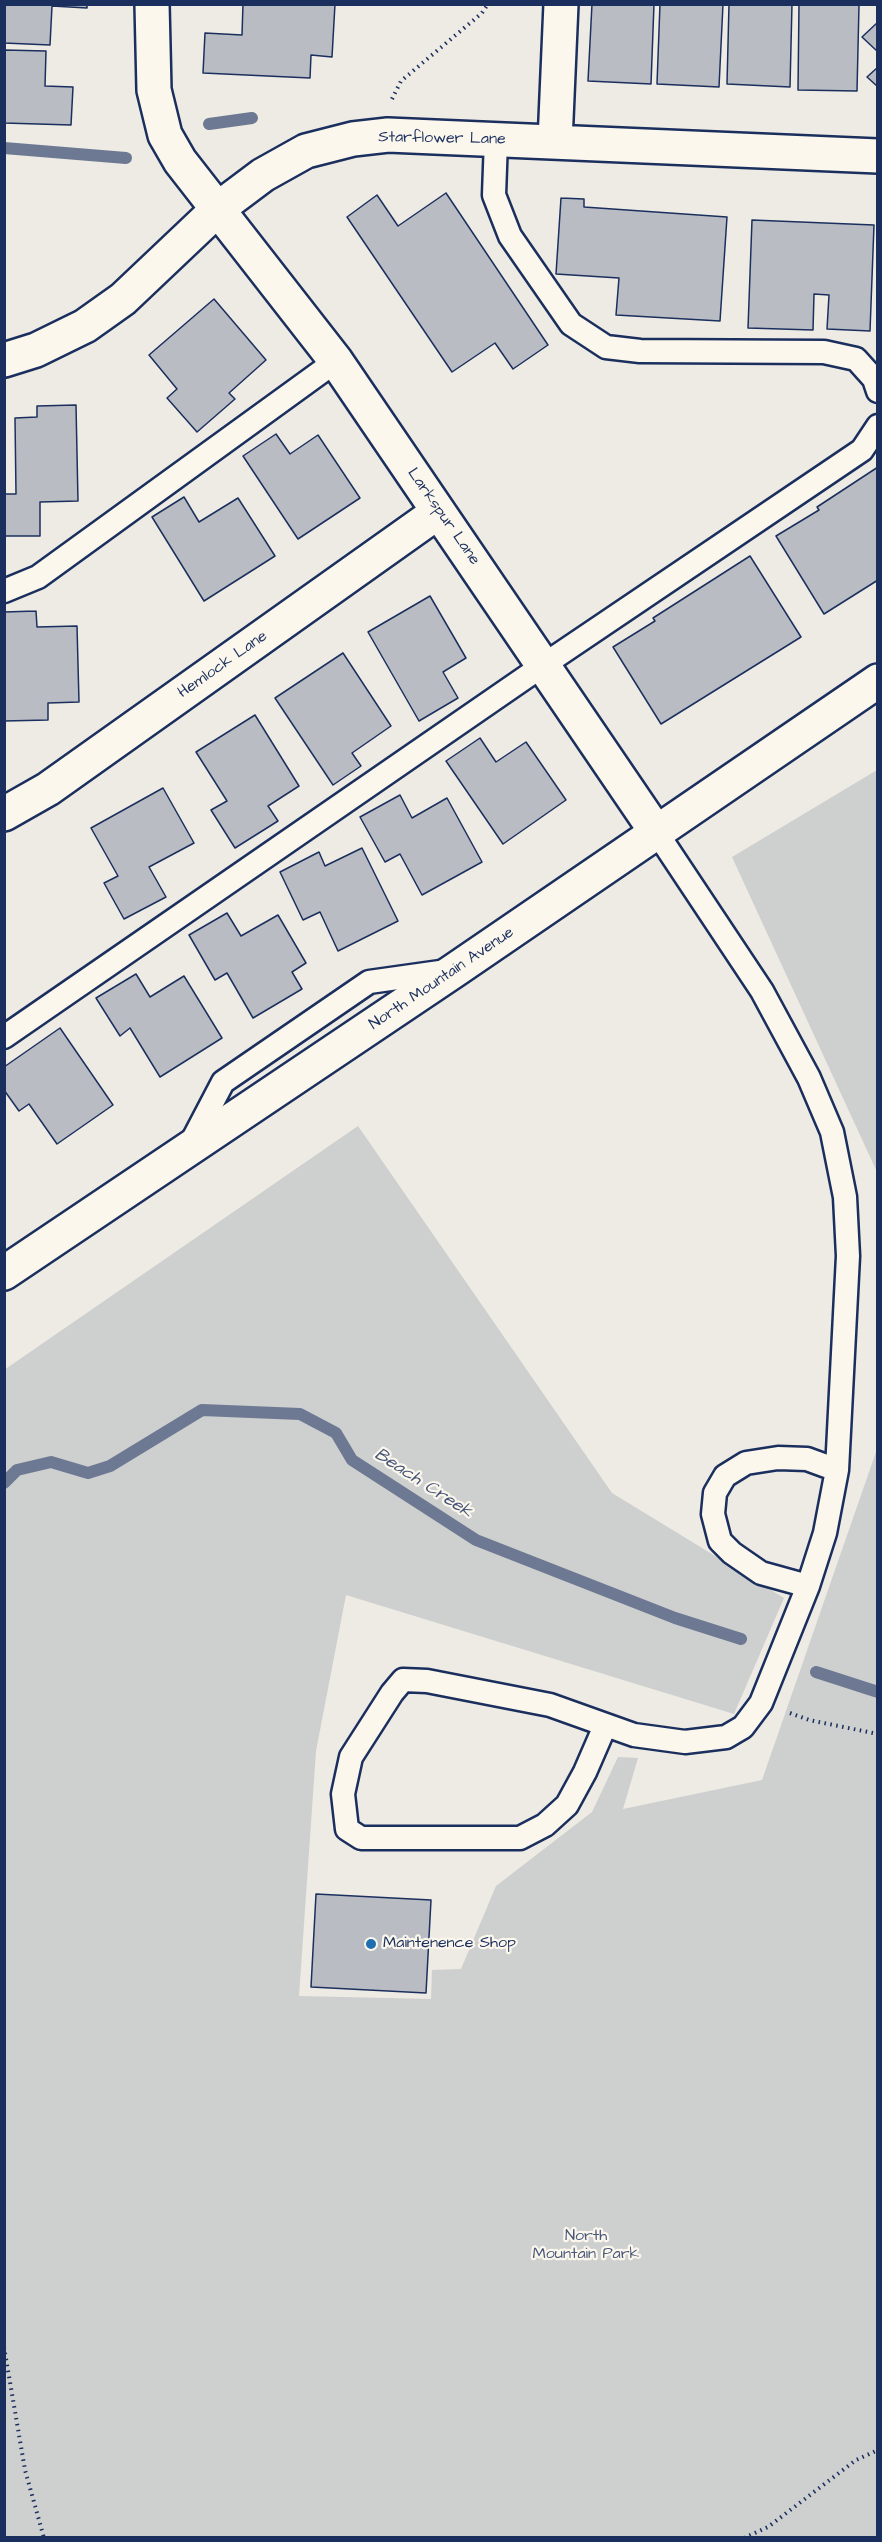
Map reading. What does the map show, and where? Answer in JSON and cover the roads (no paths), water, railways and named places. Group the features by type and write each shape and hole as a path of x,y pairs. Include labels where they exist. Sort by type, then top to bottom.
{"street":[{"name":"Larkspur Lane","path":"152,4 154,90 165,135 180,161 219,208 336,361 545,664 657,833"},
{"path":"555,142 561,4"},
{"name":"Starflower Lane","path":"4,360 36,350 95,320 123,299 219,208 263,175 306,151 353,139 388,135 878,156"},
{"name":"Hemlock Lane","path":"4,814 48,789 438,512"},
{"name":"North Mountain Avenue","path":"4,1273 455,970 878,681"}],"lane":[{"path":"496,140 494,195 510,236 571,324 597,342 606,347 639,351 824,352 856,359 874,379 878,391"},
{"path":"4,591 47,570 336,361"},
{"path":"4,1037 545,664 862,450 878,426"},
{"path":"605,1726 585,1772 567,1805 545,1825 520,1838 361,1838 347,1829 343,1794 351,1757 392,1693 403,1680 427,1681 550,1705 634,1735 686,1742 726,1737 743,1727 761,1702 808,1586 825,1533 837,1470 848,1256 845,1197 832,1132 809,1078 762,991 657,833"},
{"path":"808,1586 761,1573 732,1554 720,1541 713,1514 715,1493 725,1476 746,1463 778,1458 807,1459 837,1470"}],"waterway":[{"path":"209,124 252,118"},
{"path":"4,148 126,158"},
{"name":"Beach Creek","path":"4,1483 17,1470 51,1462 88,1473 110,1466 202,1410 300,1414 336,1433 352,1460 476,1540 675,1618 741,1639"},
{"name":"Beach Creek","path":"816,1672 878,1692"}],"place":[{"name":"Maintenence Shop","path":"371,1944"}],"park label":[{"name":"North Mountain Park","path":"586,2246"}]}
